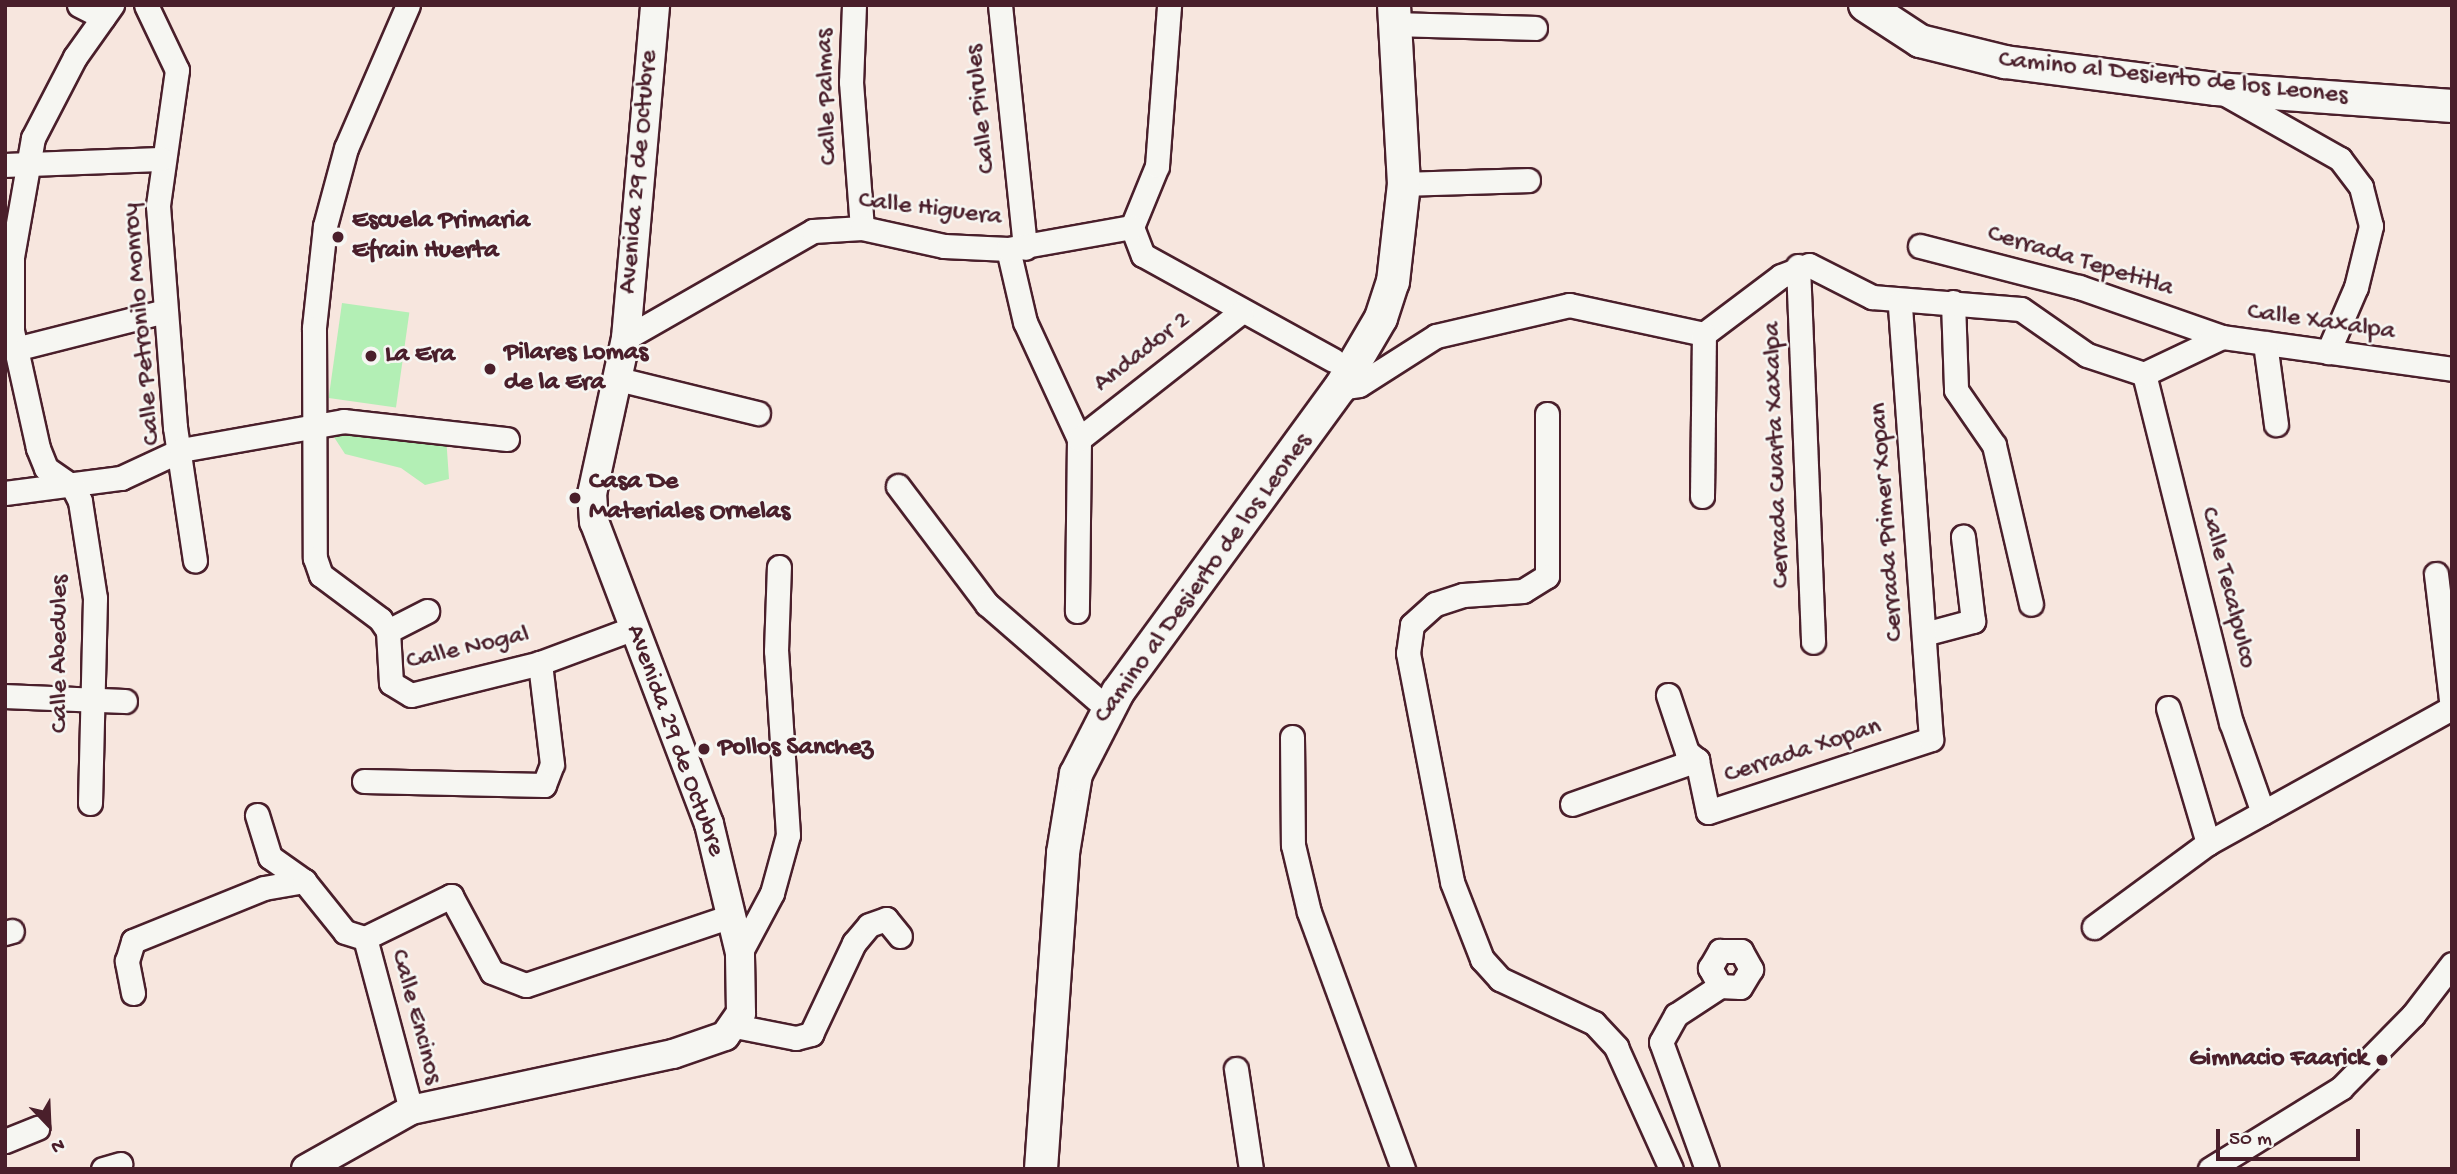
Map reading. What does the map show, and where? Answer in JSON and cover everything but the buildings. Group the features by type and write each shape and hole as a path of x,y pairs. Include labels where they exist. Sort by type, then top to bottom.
{"main road":[{"name":"Camino al Desierto de los Leones","path":"1865,5 1920,41 1959,52 2216,89 2452,106"},
{"name":"Camino al Desierto de los Leones","path":"1041,1169 1063,853 1076,774 1108,709 1389,296 1404,184 1395,15"}],"street":[{"path":"74,487 46,468 15,349 12,257 15,165 75,57 108,11 79,5"},
{"name":"Calle Petronilo Monroy","path":"146,5 177,70 162,159 165,311 195,561"},
{"name":"Calle Nogal","path":"408,5 332,188 314,328 317,428 315,558 321,575 388,631 386,660 400,693 540,663 634,628"},
{"name":"Avenida 29 de Octubre","path":"655,5 626,338 592,494 594,522 709,824 740,953 745,1001 735,1026"},
{"name":"Calle Palmas","path":"854,5 851,82 862,229"},
{"name":"Calle Pirules","path":"1000,5 1016,248 1026,322 1079,439"},
{"path":"1168,5 1157,166 1132,227 1143,255 1359,385 1436,336 1569,305 1704,334 1798,266 1900,302 1953,302 2021,309 2087,355 2144,374"},
{"path":"1395,15 1535,28"},
{"path":"2216,89 2340,159 2361,187 2371,226 2356,287 2328,352"},
{"path":"15,165 162,159"},
{"path":"1404,184 1528,180"},
{"name":"Calle Higuera","path":"626,338 813,231 862,229 944,246 1016,248 1132,227"},
{"name":"Cerrada Tepetitla","path":"1920,246 2079,287 2222,337"},
{"name":"Cerrada Cuarta Xaxalpa","path":"1798,266 1813,642"},
{"name":"Cerrada Primer Xopan","path":"1900,302 1931,739"},
{"path":"1953,302 1956,390 1994,445 2031,604"},
{"path":"15,349 165,311"},
{"name":"Andador 2","path":"1079,439 1241,312"},
{"path":"1702,496 1704,334"},
{"name":"Calle Xaxalpa","path":"2144,374 2222,337 2452,369"},
{"path":"2265,343 2276,424"},
{"name":"Calle Tecalpulco","path":"2144,374 2231,722 2263,813"},
{"path":"618,379 758,413"},
{"path":"1547,414 1547,576 1523,590 1463,594 1435,604 1412,625 1408,653 1452,882 1482,959 1500,979 1594,1023 1616,1047 1671,1169"},
{"path":"5,493 74,487 142,473 181,450 372,421 507,439"},
{"path":"1077,611 1079,439"},
{"path":"898,486 987,604 1108,709"},
{"name":"Calle Abedules","path":"74,487 94,598 89,697 90,803"},
{"path":"1924,634 1973,621 1963,537"},
{"path":"740,953 772,893 788,835 788,800 776,651 779,567"},
{"path":"2094,927 2208,843 2452,708 2436,574"},
{"path":"388,631 427,611"},
{"path":"364,781 544,785 552,765 540,663"},
{"path":"1668,695 1687,752 1697,761"},
{"path":"5,696 89,697 125,701"},
{"path":"2168,708 2208,843"},
{"path":"1292,737 1293,845 1309,912 1403,1169"},
{"name":"Cerrada Xopan","path":"1572,804 1697,761 1708,812 1931,739"},
{"path":"257,815 270,857 304,881 345,932 365,938 451,896 492,972 526,985 731,916"},
{"path":"133,993 127,961 133,941 252,893 304,881"},
{"path":"306,1169 411,1110 673,1054 724,1036 735,1026 796,1038 811,1034 854,943 869,925 886,919 900,936"},
{"name":"Calle Encinos","path":"365,938 411,1110"},
{"path":"2210,1169 2341,1088 2413,1014 2452,964"},
{"path":"1707,1169 1661,1042 1676,1015 1720,986"},
{"path":"1236,1069 1251,1169"},
{"path":"5,1141 38,1128"}],"green space":[{"name":"La Era","path":"342,303 409,312 396,408 329,398"},
{"path":"365,425 446,436 449,479 425,485 401,468 345,454 332,434"}],"place":[{"name":"Escuela Primaria Efrain Huerta","path":"338,237"},
{"name":"La Era","path":"371,356"},
{"name":"Pilares Lomas de la Era","path":"490,369"},
{"name":"Casa De Materiales Ornelas","path":"575,498"},
{"name":"Pollos Sanchez","path":"704,749"},
{"name":"Gimnacio Faarick","path":"2382,1060"}]}
